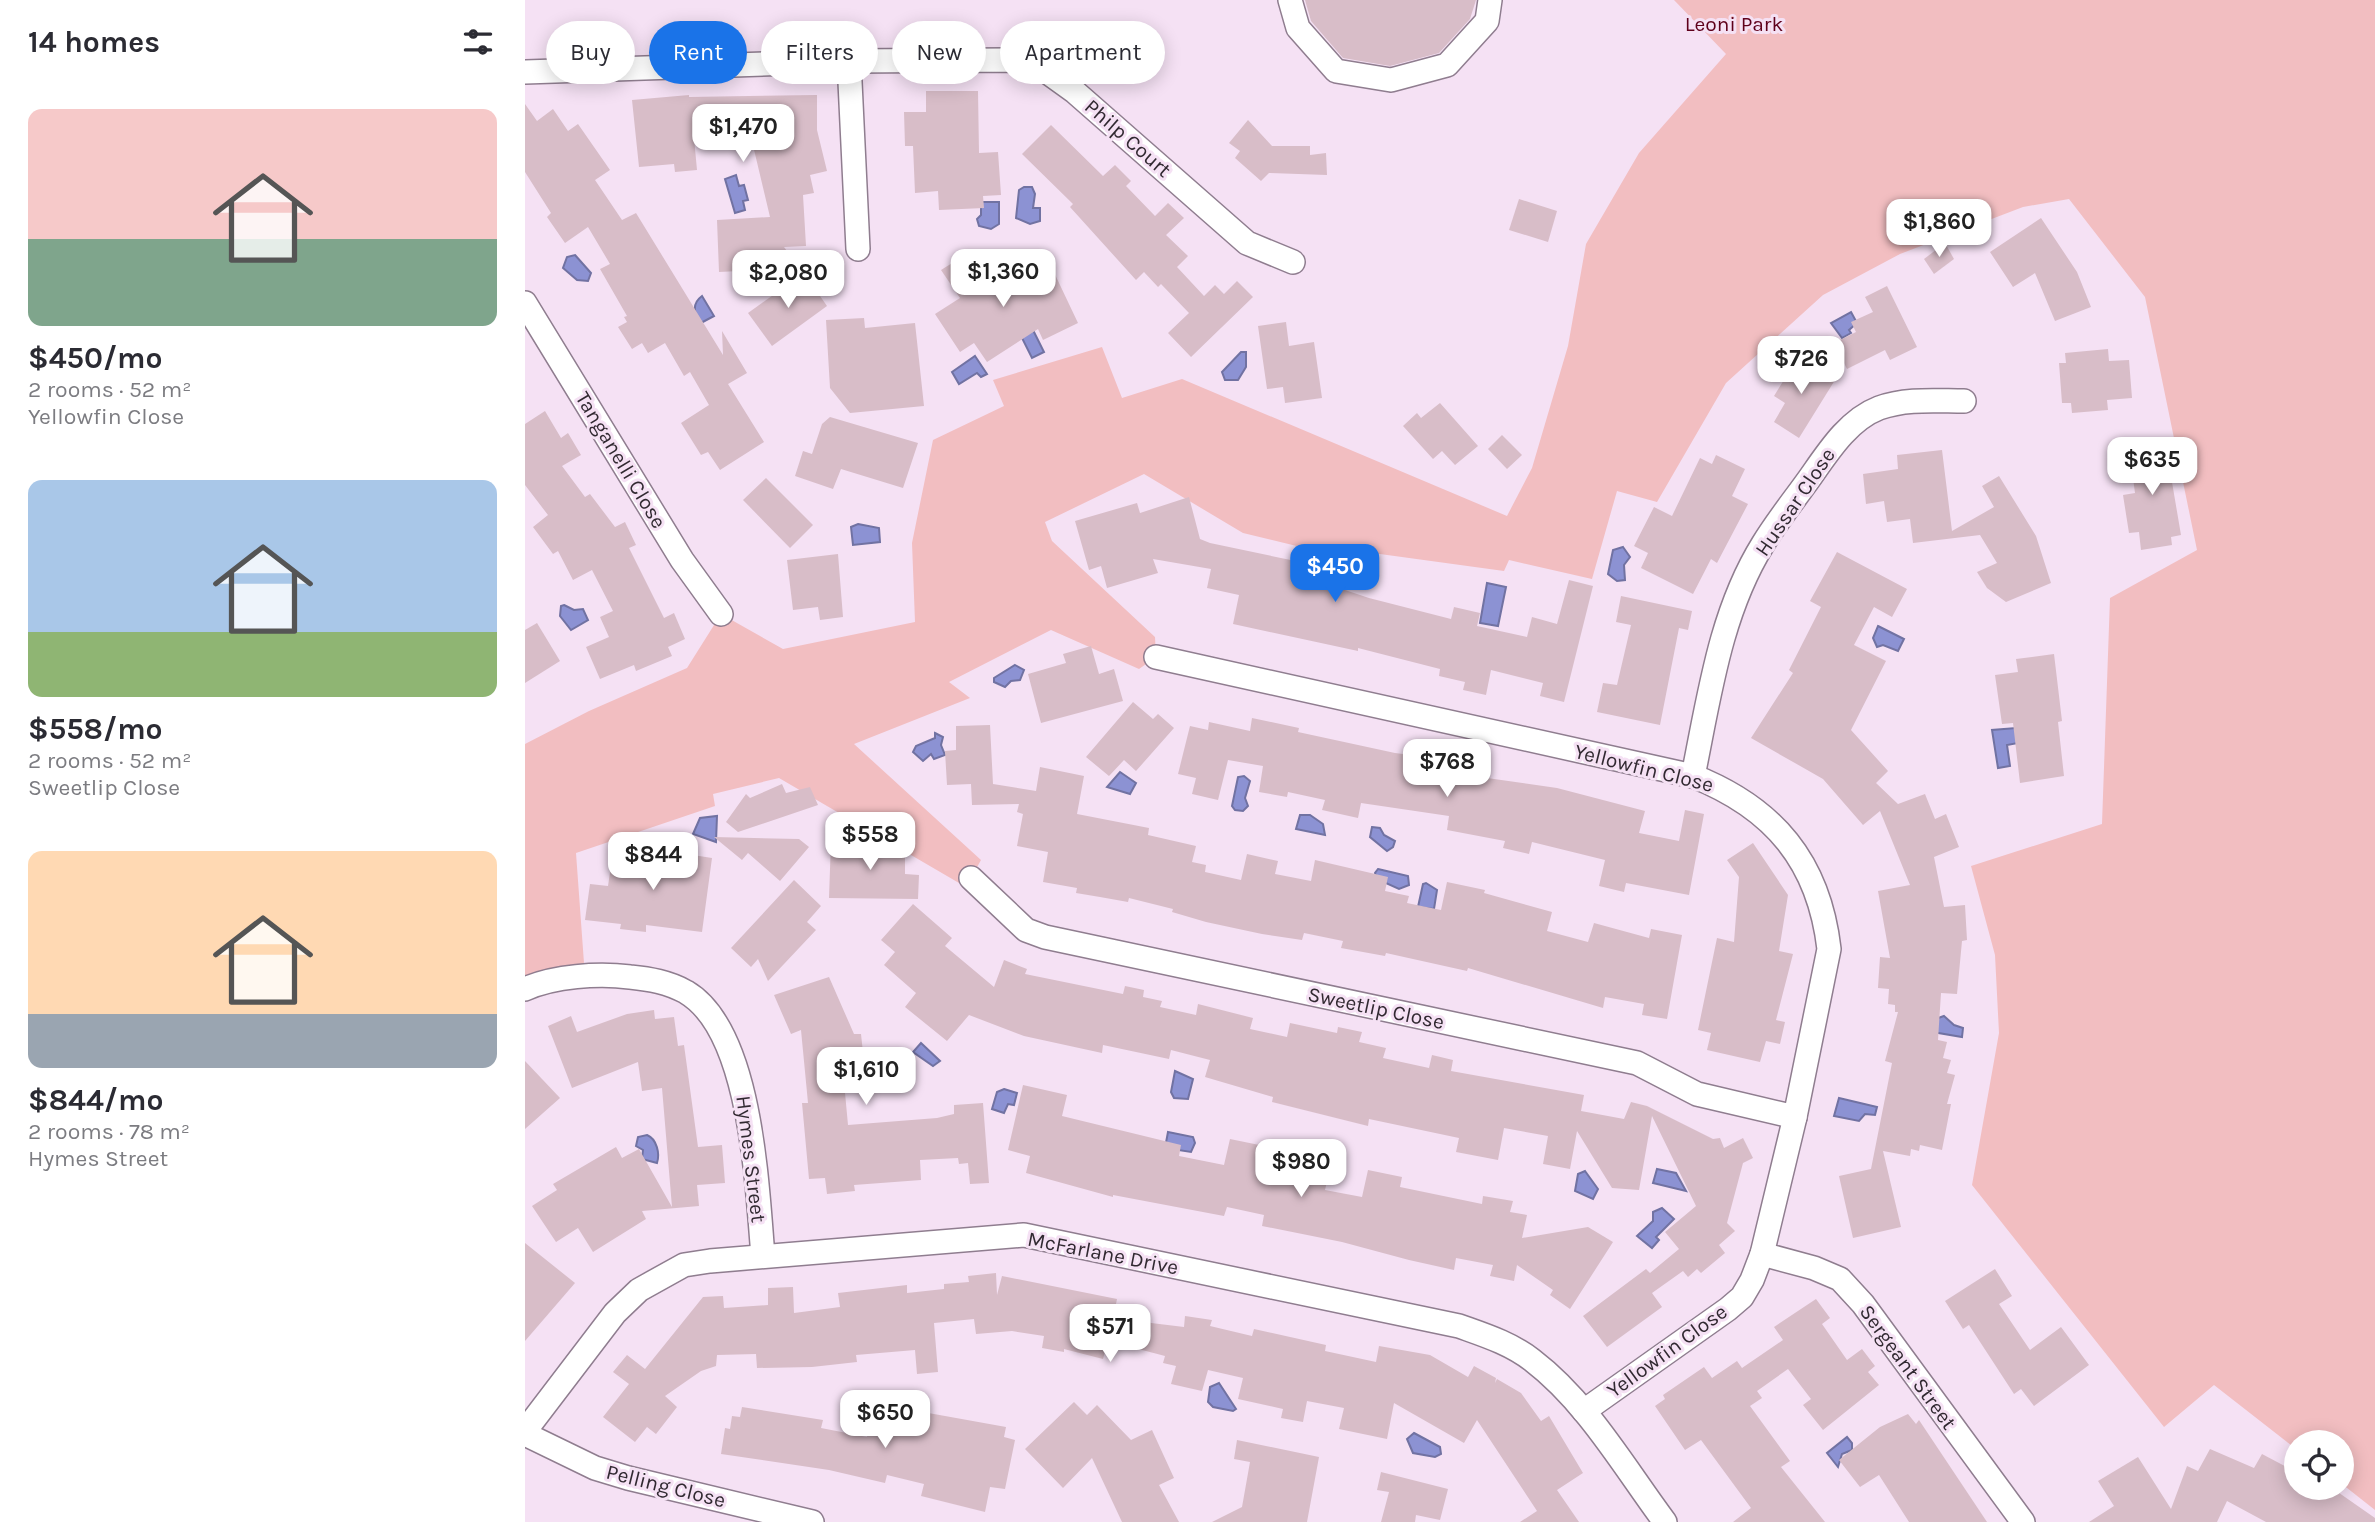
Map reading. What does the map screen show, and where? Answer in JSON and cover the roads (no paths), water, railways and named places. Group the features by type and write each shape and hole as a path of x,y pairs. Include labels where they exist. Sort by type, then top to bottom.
{"street":[{"path":"1290,0 1298,28 1336,71 1391,80 1447,65 1487,21 1490,0"},
{"name":"Philp Court","path":"878,61 996,60 1043,69 1075,92 1247,243 1293,262"},
{"name":"Philp Court","path":"525,72 761,64"},
{"path":"850,84 858,249"},
{"name":"Tanganelli Close","path":"525,304 682,560 721,614"},
{"name":"Hussar Close","path":"1693,776 1717,656 1745,582 1763,545 1832,446 1852,425 1878,408 1909,401 1964,401"},
{"name":"Yellowfin Close","path":"1156,657 1693,776 1727,790 1757,810 1783,834 1816,890 1829,949 1795,1117 1762,1254 1742,1297 1584,1411"},
{"name":"Sweetlip Close","path":"971,878 1025,930 1045,937 1637,1063 1697,1094 1795,1117"},
{"name":"Hymes Street","path":"525,989 563,980 613,975 658,980 688,993 708,1015 743,1089 750,1119 763,1256"},
{"name":"McFarlane Drive","path":"525,1432 615,1313 639,1290 684,1265 763,1256 1024,1236 1459,1326 1499,1340 1531,1359 1560,1384 1584,1411 1665,1522"},
{"name":"Sergeant Street","path":"1762,1254 1814,1268 1840,1279 1863,1304 2023,1522"},
{"name":"Pelling Close","path":"525,1432 596,1468 628,1478 813,1522"}],"water":[{"path":"736,175 739,186 744,185 748,200 743,201 745,210 735,213 725,179"},
{"path":"1032,187 1035,194 1033,208 1040,208 1040,221 1030,224 1016,218 1019,190"},
{"path":"981,202 999,202 999,224 991,229 979,226 977,219 981,215"},
{"path":"575,255 591,273 588,281 577,280 563,268 567,257"},
{"path":"702,296 714,316 699,324 695,305"},
{"path":"1851,312 1857,323 1849,330 1851,333 1842,338 1831,323"},
{"path":"1032,328 1044,352 1032,358 1020,334"},
{"path":"1241,352 1246,352 1246,367 1238,380 1225,380 1222,372"},
{"path":"975,356 987,374 981,377 977,373 959,384 952,372"},
{"path":"858,524 879,528 880,542 853,545 851,527"},
{"path":"1623,547 1630,557 1624,565 1625,580 1617,581 1608,574 1613,550"},
{"path":"1487,583 1506,587 1498,626 1480,623"},
{"path":"561,606 574,610 583,609 588,620 571,630 560,616"},
{"path":"1878,626 1904,639 1898,651 1883,645 1877,647 1873,638"},
{"path":"1015,665 1024,670 1020,680 1011,681 1005,687 994,682 994,678"},
{"path":"2016,728 2018,743 2007,745 2010,766 1998,768 1992,730"},
{"path":"935,733 943,737 941,745 945,755 934,759 931,754 923,761 913,752 916,746 935,738"},
{"path":"1120,772 1136,783 1130,794 1107,787"},
{"path":"1244,776 1250,781 1245,798 1248,806 1243,811 1235,810 1232,806 1238,777"},
{"path":"1300,815 1310,815 1323,824 1325,835 1296,829"},
{"path":"717,816 716,842 693,834 700,818"},
{"path":"1372,827 1380,828 1384,835 1395,841 1393,847 1387,851 1370,837"},
{"path":"1378,869 1408,876 1409,885 1399,889 1377,879 1375,873"},
{"path":"1426,883 1437,890 1434,909 1418,907 1423,884"},
{"path":"1944,1016 1954,1025 1963,1028 1962,1037 1909,1028"},
{"path":"921,1043 940,1061 933,1066 913,1052"},
{"path":"1175,1071 1193,1079 1188,1099 1174,1098 1171,1092"},
{"path":"1004,1089 1017,1093 1014,1105 1008,1104 1004,1113 992,1109 997,1092"},
{"path":"1839,1098 1877,1107 1875,1115 1865,1114 1859,1121 1834,1116"},
{"path":"1168,1132 1193,1137 1195,1143 1191,1152 1165,1148"},
{"path":"647,1135 657,1147 657,1163 642,1159 643,1150 636,1146 638,1137"},
{"path":"1283,1143 1307,1149 1305,1163 1275,1157 1278,1147"},
{"path":"1657,1169 1676,1173 1686,1191 1653,1183"},
{"path":"1585,1171 1598,1189 1593,1199 1575,1191 1578,1174"},
{"path":"1662,1208 1674,1219 1656,1237 1659,1240 1652,1248 1637,1236 1653,1221 1653,1212"},
{"path":"1219,1383 1236,1409 1233,1411 1213,1407 1208,1402 1210,1387"},
{"path":"1414,1433 1440,1447 1441,1454 1435,1457 1413,1453 1407,1439"},
{"path":"1847,1437 1852,1443 1852,1450 1842,1454 1838,1467 1827,1453"}],"park label":[{"name":"Leoni Park","path":"1734,24"}]}
